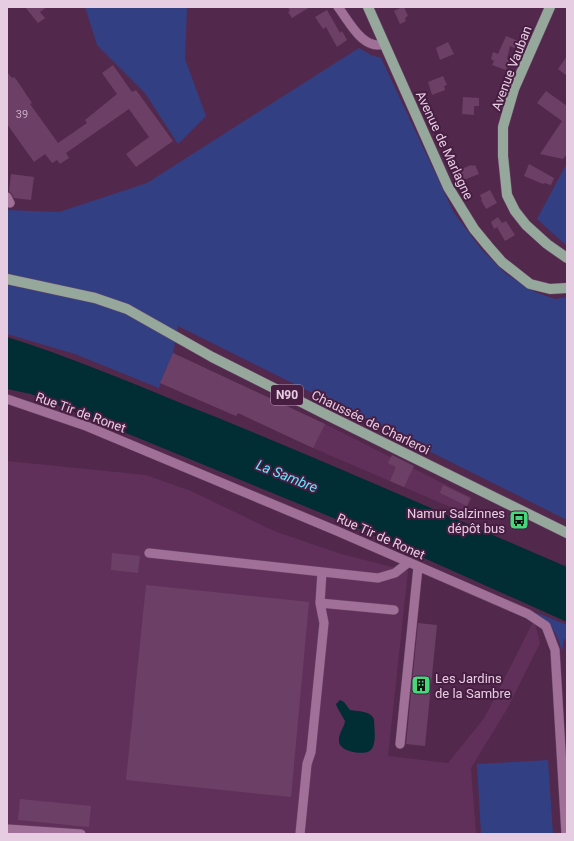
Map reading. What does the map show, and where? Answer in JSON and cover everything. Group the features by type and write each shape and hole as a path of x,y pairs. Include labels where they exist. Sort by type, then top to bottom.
{"main road":[{"name":"Avenue de Marlagne","path":"368,7 448,187 474,229 502,262 530,284 550,289 567,288"},
{"name":"Avenue Vauban","path":"550,7 514,89 503,127 502,156 507,195 515,211 526,225 547,244 567,258"},
{"name":"Chaussée de Charleroi","path":"7,280 95,298 127,309 212,357 567,533"}],"street":[{"path":"338,7 362,38 373,45 379,46 384,44"},
{"name":"Rue Tir de Ronet","path":"7,399 86,426 409,562 528,614 546,626 555,650 566,834"},
{"path":"149,553 378,578 395,573 409,562"},
{"path":"400,744 418,567"},
{"path":"300,834 307,764 311,752 324,623 320,603 322,572"},
{"path":"320,603 394,610"},
{"path":"7,829 81,834"}],"shaded area":[{"path":"85,7 187,7 185,59 206,116 178,144 145,93 97,45"},
{"path":"359,48 371,55 381,58 454,213 482,250 505,273 535,292 555,299 567,297 567,520 178,326 173,353 159,388 75,354 7,334 7,210 59,212 147,183"},
{"path":"567,163 567,246 537,219"},
{"path":"173,353 325,424 472,498 464,513 313,448 238,413 236,416 160,383"},
{"path":"7,461 146,475 191,491 274,531 341,554 408,571 388,756 448,763 485,717 534,620 540,643 507,709 471,768 476,834 7,834"},
{"path":"535,612 567,625 567,640 564,639 562,651 558,638 553,629"},
{"path":"548,760 553,834 481,834 477,764"}],"water":[{"name":"La Sambre","path":"7,337 52,352 231,423 567,567 567,622 348,524 31,394 7,389"},
{"path":"340,700 344,702 350,710 367,713 374,719 374,743 371,750 368,752 359,753 348,751 340,745 339,736 345,721 336,704"}],"building":[{"path":"25,7 47,7 40,12 45,18 38,23"},
{"path":"288,7 310,7 292,18 288,12 290,11"},
{"path":"404,7 408,16 405,18 406,21 400,24 394,11"},
{"path":"327,10 340,33 342,31 347,40 337,47 326,27 323,29 315,17"},
{"path":"506,36 518,41 515,48 510,46 507,59 509,60 506,70 492,65 494,61 491,59 493,52 498,54"},
{"path":"448,42 454,54 440,60 436,48"},
{"path":"567,56 567,76 558,69"},
{"path":"113,65 132,92 136,90 173,141 136,167 126,154 149,137 129,109 66,153 69,158 60,164 57,160 52,163 45,154 34,162 7,124 7,72 18,82 32,103 30,104 58,143 87,123 85,120 117,94 102,73"},
{"path":"443,76 447,85 444,86 445,90 432,95 428,82"},
{"path":"546,91 567,106 567,154 563,159 540,154 562,121 537,103"},
{"path":"463,97 479,98 479,106 474,106 474,115 462,114"},
{"path":"529,164 554,178 551,185 543,184 524,176"},
{"path":"471,165 475,165 479,174 461,181 457,171"},
{"path":"11,174 34,177 31,200 14,198 9,191"},
{"path":"490,190 497,203 486,209 480,195"},
{"path":"498,217 502,223 506,221 515,235 505,241 497,227 494,229 491,222"},
{"path":"173,353 325,424 313,448 238,413 236,416 160,383"},
{"path":"392,455 414,466 404,487 390,481 396,467 388,463"},
{"path":"443,485 470,498 467,506 440,493"},
{"path":"112,553 140,556 138,573 111,570"},
{"path":"146,585 309,602 291,797 126,780"},
{"name":"Les Jardins de la Sambre","path":"418,623 437,625 425,746 406,744"},
{"path":"20,799 91,806 89,827 18,820"}],"place":[{"name":"Namur Salzinnes dépôt bus","path":"519,520"},
{"name":"Les Jardins de la Sambre","path":"421,685"}]}
